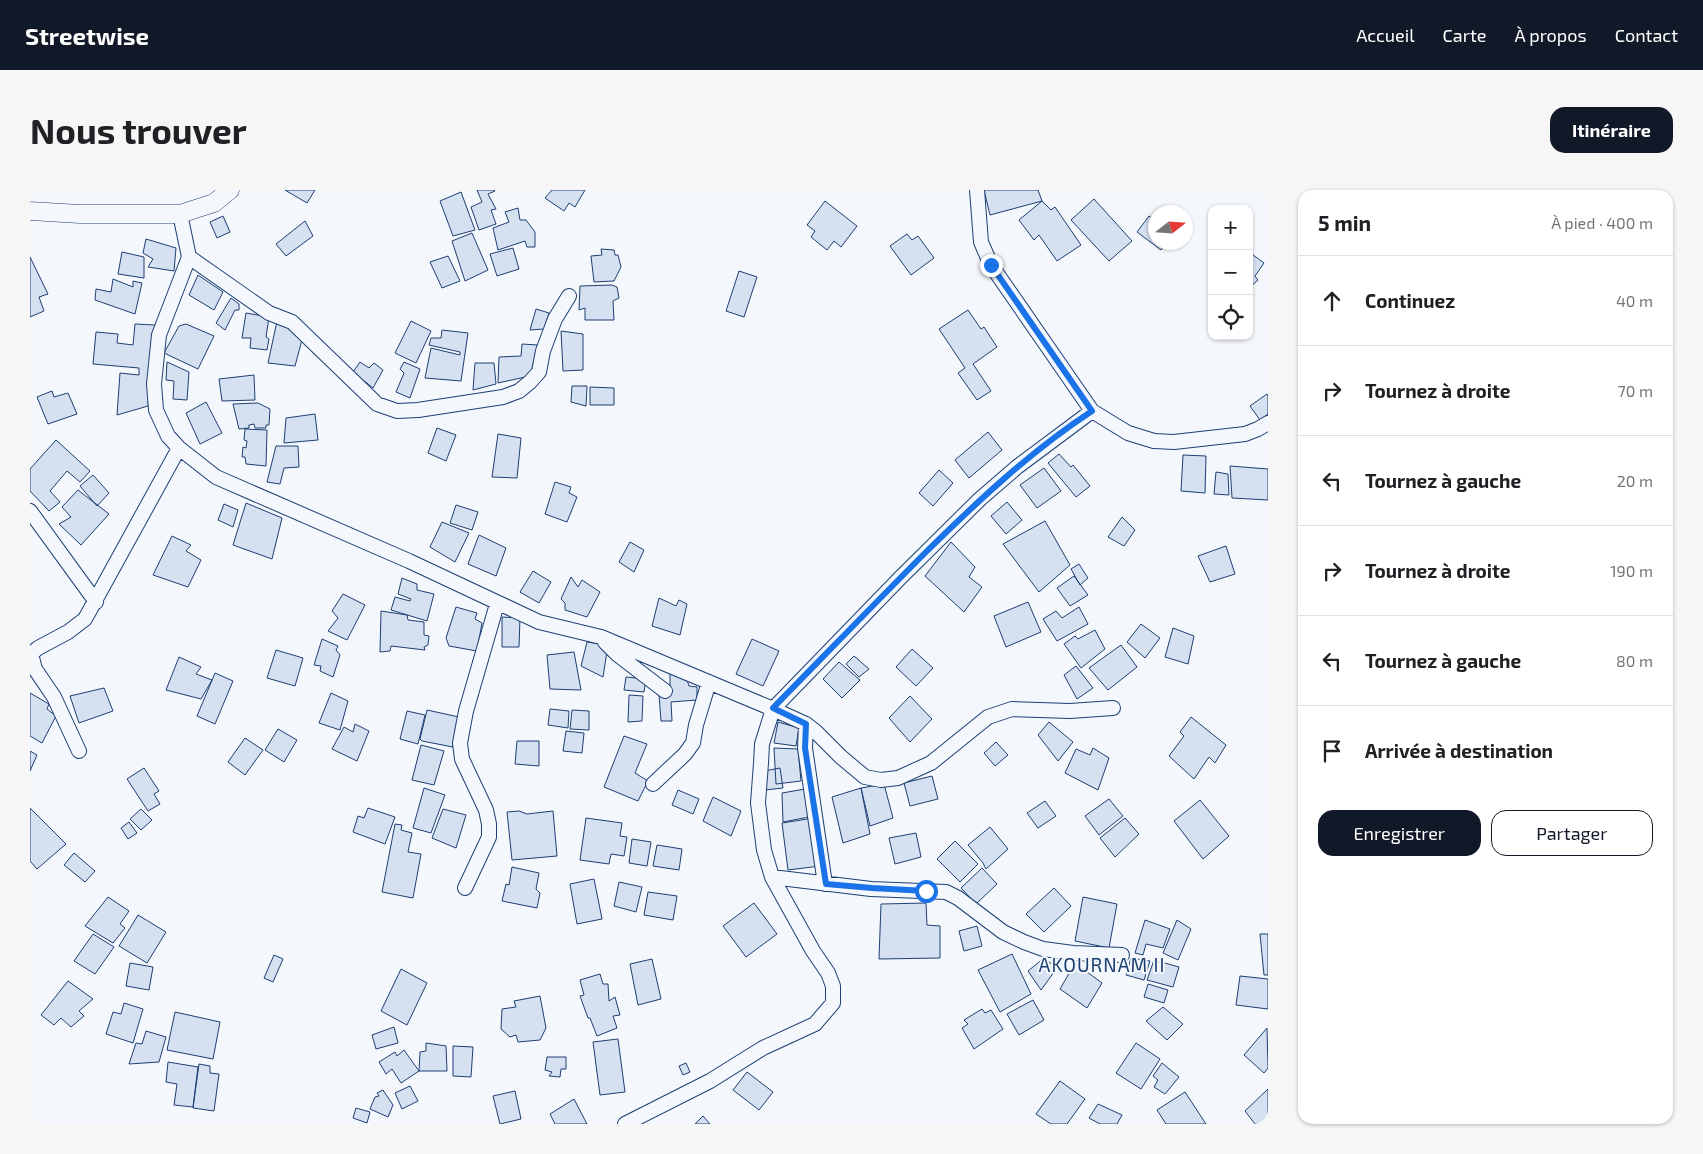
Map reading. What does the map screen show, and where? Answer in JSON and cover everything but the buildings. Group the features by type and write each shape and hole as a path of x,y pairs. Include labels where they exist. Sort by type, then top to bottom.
{"street":[{"path":"30,211 80,214 180,214 214,203 230,190"},
{"path":"977,190 981,242 991,265 1092,411 1128,433 1154,441 1174,442 1245,434 1268,423"},
{"path":"180,214 189,257 159,335 154,384 156,410 168,436 179,448 216,477 409,561 497,604 539,622 601,638 773,708 806,724 841,757 865,776 881,780 898,778 930,763 988,717 1012,709 1070,711 1113,708"},
{"path":"189,257 269,313 292,322 377,404 397,411 418,410 503,397 519,391 538,372 543,351 555,319 569,296"},
{"path":"625,1124 710,1081 763,1048 815,1024 833,1003 833,986 828,973 813,951 772,877 764,850 758,803 762,744 773,708 980,499 1017,467 1092,411"},
{"path":"79,751 54,697 36,669 31,654 38,648 68,632 85,619 179,448"},
{"path":"30,511 96,602"},
{"path":"464,888 489,837 489,824 484,804 462,759 460,743 466,711 497,604"},
{"path":"601,638 618,655 665,690"},
{"path":"654,784 685,754 693,743 696,725 709,682"},
{"path":"806,724 805,748 826,884"},
{"path":"772,877 872,888 946,892 958,898 1003,932 1043,949 1073,953 1122,955"}],"district":[{"name":"AKOURNAM II","path":"1102,965"}],"route":[{"path":"926,891 826,884 805,748 806,724 773,708 980,499 1017,467 1076,421 1092,411 991,265"}]}
